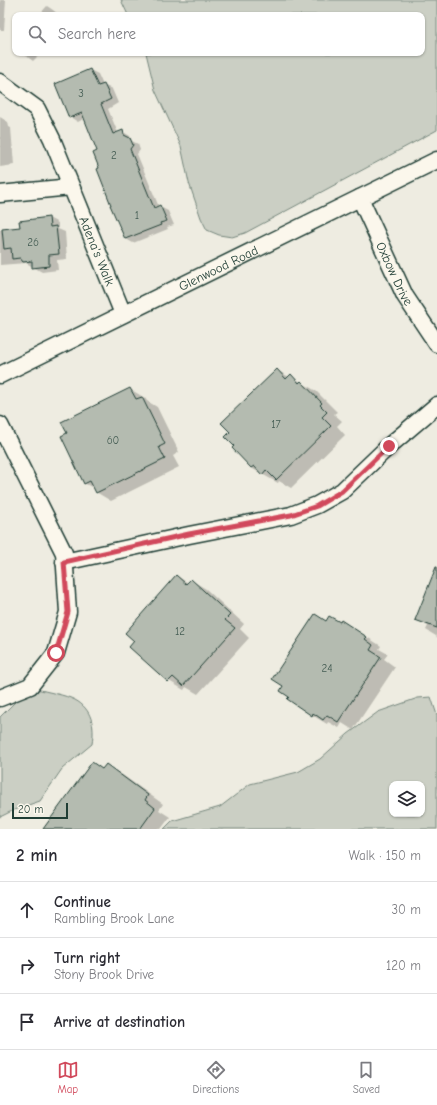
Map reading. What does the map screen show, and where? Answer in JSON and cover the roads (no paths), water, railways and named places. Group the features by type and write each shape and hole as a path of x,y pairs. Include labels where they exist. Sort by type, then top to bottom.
{"street":[{"name":"Adena's Walk","path":"0,82 37,109 52,140 123,314"},
{"name":"Glenwood Road","path":"0,375 437,160"},
{"path":"0,194 71,186"},
{"name":"Oxbow Drive","path":"360,198 405,296 437,344"},
{"path":"64,562 189,534 291,515 317,506 342,491 389,446 437,405"},
{"path":"0,425 64,553 68,612 56,653 30,686 0,698"}]}
